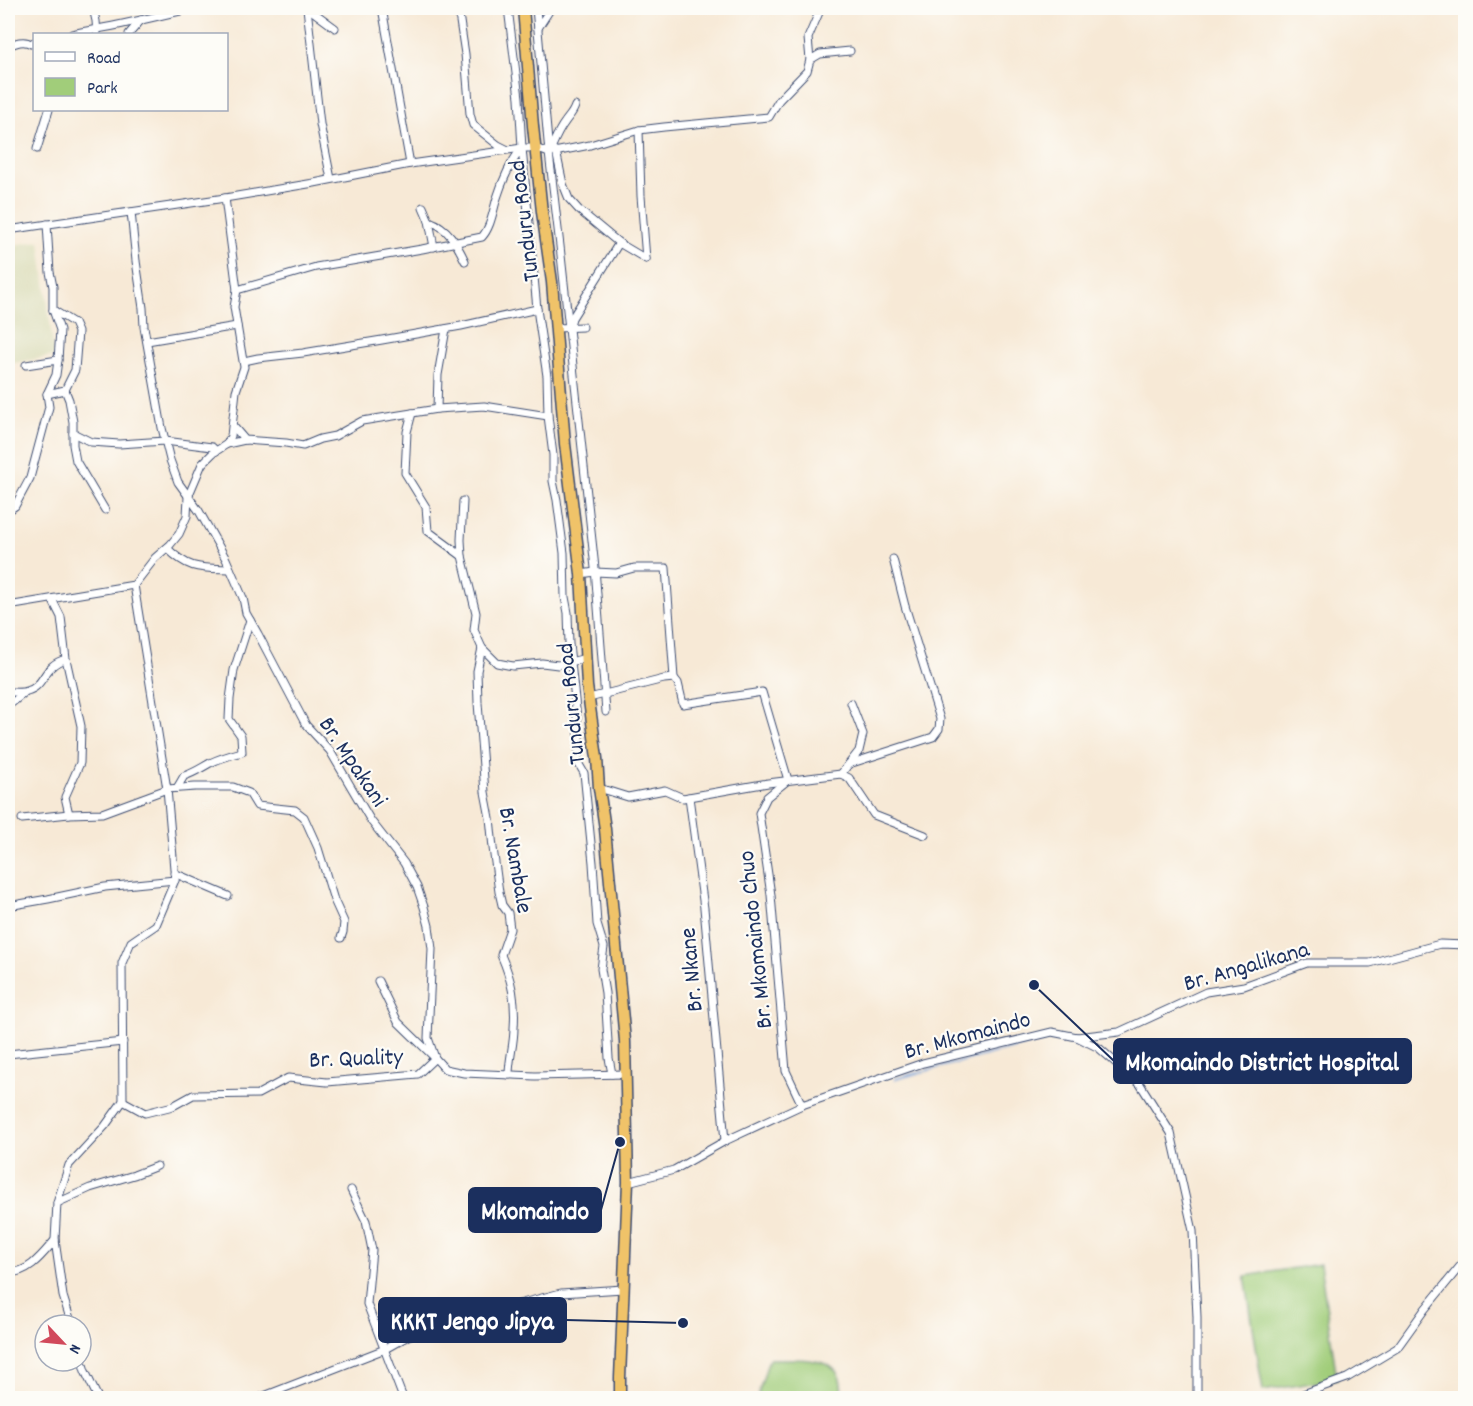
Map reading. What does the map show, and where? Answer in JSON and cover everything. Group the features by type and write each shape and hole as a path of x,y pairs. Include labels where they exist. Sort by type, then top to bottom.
{"highway":[{"name":"Tunduru Road","path":"523,8 535,148 552,282 565,444 581,574 589,698 605,829 625,1041 628,1182 620,1398"}],"street":[{"path":"93,8 97,32 194,8"},
{"path":"307,8 335,28"},
{"path":"307,8 320,123 331,179"},
{"path":"382,8 410,164"},
{"path":"458,8 473,125 508,150"},
{"path":"508,8 519,98 537,309 547,376 553,481 564,553 565,597 580,746 577,761 584,773 597,924 604,947 601,969 612,1074"},
{"path":"536,8 553,152 595,572 606,712"},
{"path":"538,28 551,8"},
{"path":"8,230 225,198 410,164 522,148 553,152 590,145 639,130 769,117 779,100 807,71 810,60 808,38 821,8"},
{"path":"130,33 142,20"},
{"path":"8,46 19,42 33,43"},
{"path":"810,60 820,54 850,51"},
{"path":"576,106 559,130 553,152 569,199 619,243 646,258 639,130"},
{"path":"36,149 49,111"},
{"path":"237,290 315,267 482,237 486,233 505,175 522,148"},
{"path":"225,198 237,290 234,307 244,361 236,391 231,436 227,444"},
{"path":"423,207 429,221 434,247"},
{"name":"Br. Mpakani","path":"131,212 147,341 170,460 178,482 199,511 230,569 243,598 246,613 306,725 330,752 370,821 404,864 417,886 424,907 432,949 428,1038 435,1058"},
{"path":"429,221 444,229 455,242 465,261"},
{"path":"8,511 15,506 30,478 49,407 47,394 56,375 60,330 53,310 47,224"},
{"path":"569,327 572,318 619,243"},
{"path":"244,361 446,329 537,309"},
{"path":"53,310 74,323 78,332 75,370 65,390 73,422 73,445 76,461 105,510"},
{"path":"147,341 237,326"},
{"path":"556,328 583,327"},
{"path":"437,409 438,375 446,329"},
{"path":"26,365 58,360"},
{"path":"47,394 65,390"},
{"path":"8,606 134,585 155,558 179,534 187,516 188,497 202,464 227,444 245,440 286,442 303,446 334,436 362,421 437,409 484,406 548,416"},
{"path":"412,413 407,432 405,473 426,507 428,531 462,556"},
{"path":"233,426 245,440"},
{"path":"73,433 91,442 119,444 165,441 212,447 216,451"},
{"path":"463,501 462,556 476,613 474,630 482,648 497,663 513,666 542,663 558,665 586,658"},
{"path":"167,548 179,561 200,568 230,569"},
{"path":"849,764 933,737 939,729 940,719 893,559"},
{"path":"581,574 616,573 634,568 666,568 674,678 678,683 682,704 762,692 788,780"},
{"path":"68,1313 63,1296 55,1240 57,1203 69,1165 105,1126 123,1101 122,963 131,942 156,925 174,876 167,789 134,585"},
{"path":"52,599 61,617 66,659 81,726 80,763 65,797 69,814"},
{"path":"177,789 184,776 227,756 242,752 241,736 229,719 230,699 234,670 250,620"},
{"name":"Br. Nambale","path":"482,648 477,671 485,792 499,892 502,905 508,913 510,929 501,955 510,974 513,992 514,1029 509,1075"},
{"path":"8,706 36,687 48,669 57,661 66,659"},
{"path":"589,698 674,678"},
{"path":"8,692 26,692"},
{"path":"841,774 859,751 863,734 851,703"},
{"path":"599,788 628,797 665,790 682,798 768,783 841,774 849,778 874,815 925,835"},
{"name":"Br. Mkomaindo Chuo","path":"788,780 767,797 759,813 771,895 786,1071 802,1105"},
{"path":"22,819 102,813 167,789 233,787 249,792 257,806 295,810 304,818 318,848 334,900 344,922 341,938"},
{"name":"Br. Nkane","path":"689,797 704,908 725,1141"},
{"path":"8,906 174,876 228,896"},
{"name":"Br. Angalikana","path":"1077,1037 1119,1032 1206,992 1244,986 1307,963 1370,963 1440,944 1465,944"},
{"path":"378,981 398,1022 435,1058"},
{"name":"Br. Mkomaindo","path":"628,1182 674,1170 725,1141 802,1105 923,1063 1052,1032 1077,1037 1099,1048 1140,1084 1171,1133 1193,1231 1197,1317 1197,1398"},
{"path":"8,1054 123,1042"},
{"name":"Br. Quality","path":"123,1101 145,1113 173,1106 193,1095 258,1094 288,1078 327,1082 418,1074 435,1058 445,1069 464,1072 536,1076 625,1074"},
{"path":"57,1203 90,1188 158,1166"},
{"path":"351,1190 366,1221 372,1250 367,1304 403,1398"},
{"path":"8,1273 16,1273 35,1263 55,1240"},
{"path":"1292,1398 1347,1378 1397,1348 1466,1259"},
{"path":"259,1398 384,1349 408,1336 446,1323 561,1293 623,1289"},
{"path":"86,1373 98,1398"}],"shaded area":[{"path":"40,241 54,356 8,364 8,246"}],"green space":[{"path":"1320,1264 1337,1379 1263,1391 1245,1276"},
{"path":"769,1359 809,1360 829,1365 840,1379 843,1398 757,1398"}],"waterway":[{"path":"895,1079 1047,1040 1068,1040 1080,1043 1102,1058"}],"place":[{"name":"Mkomaindo District Hospital","path":"1034,985"},
{"name":"Mkomaindo","path":"620,1142"},
{"name":"KKKT Jengo Jipya","path":"683,1323"}]}
